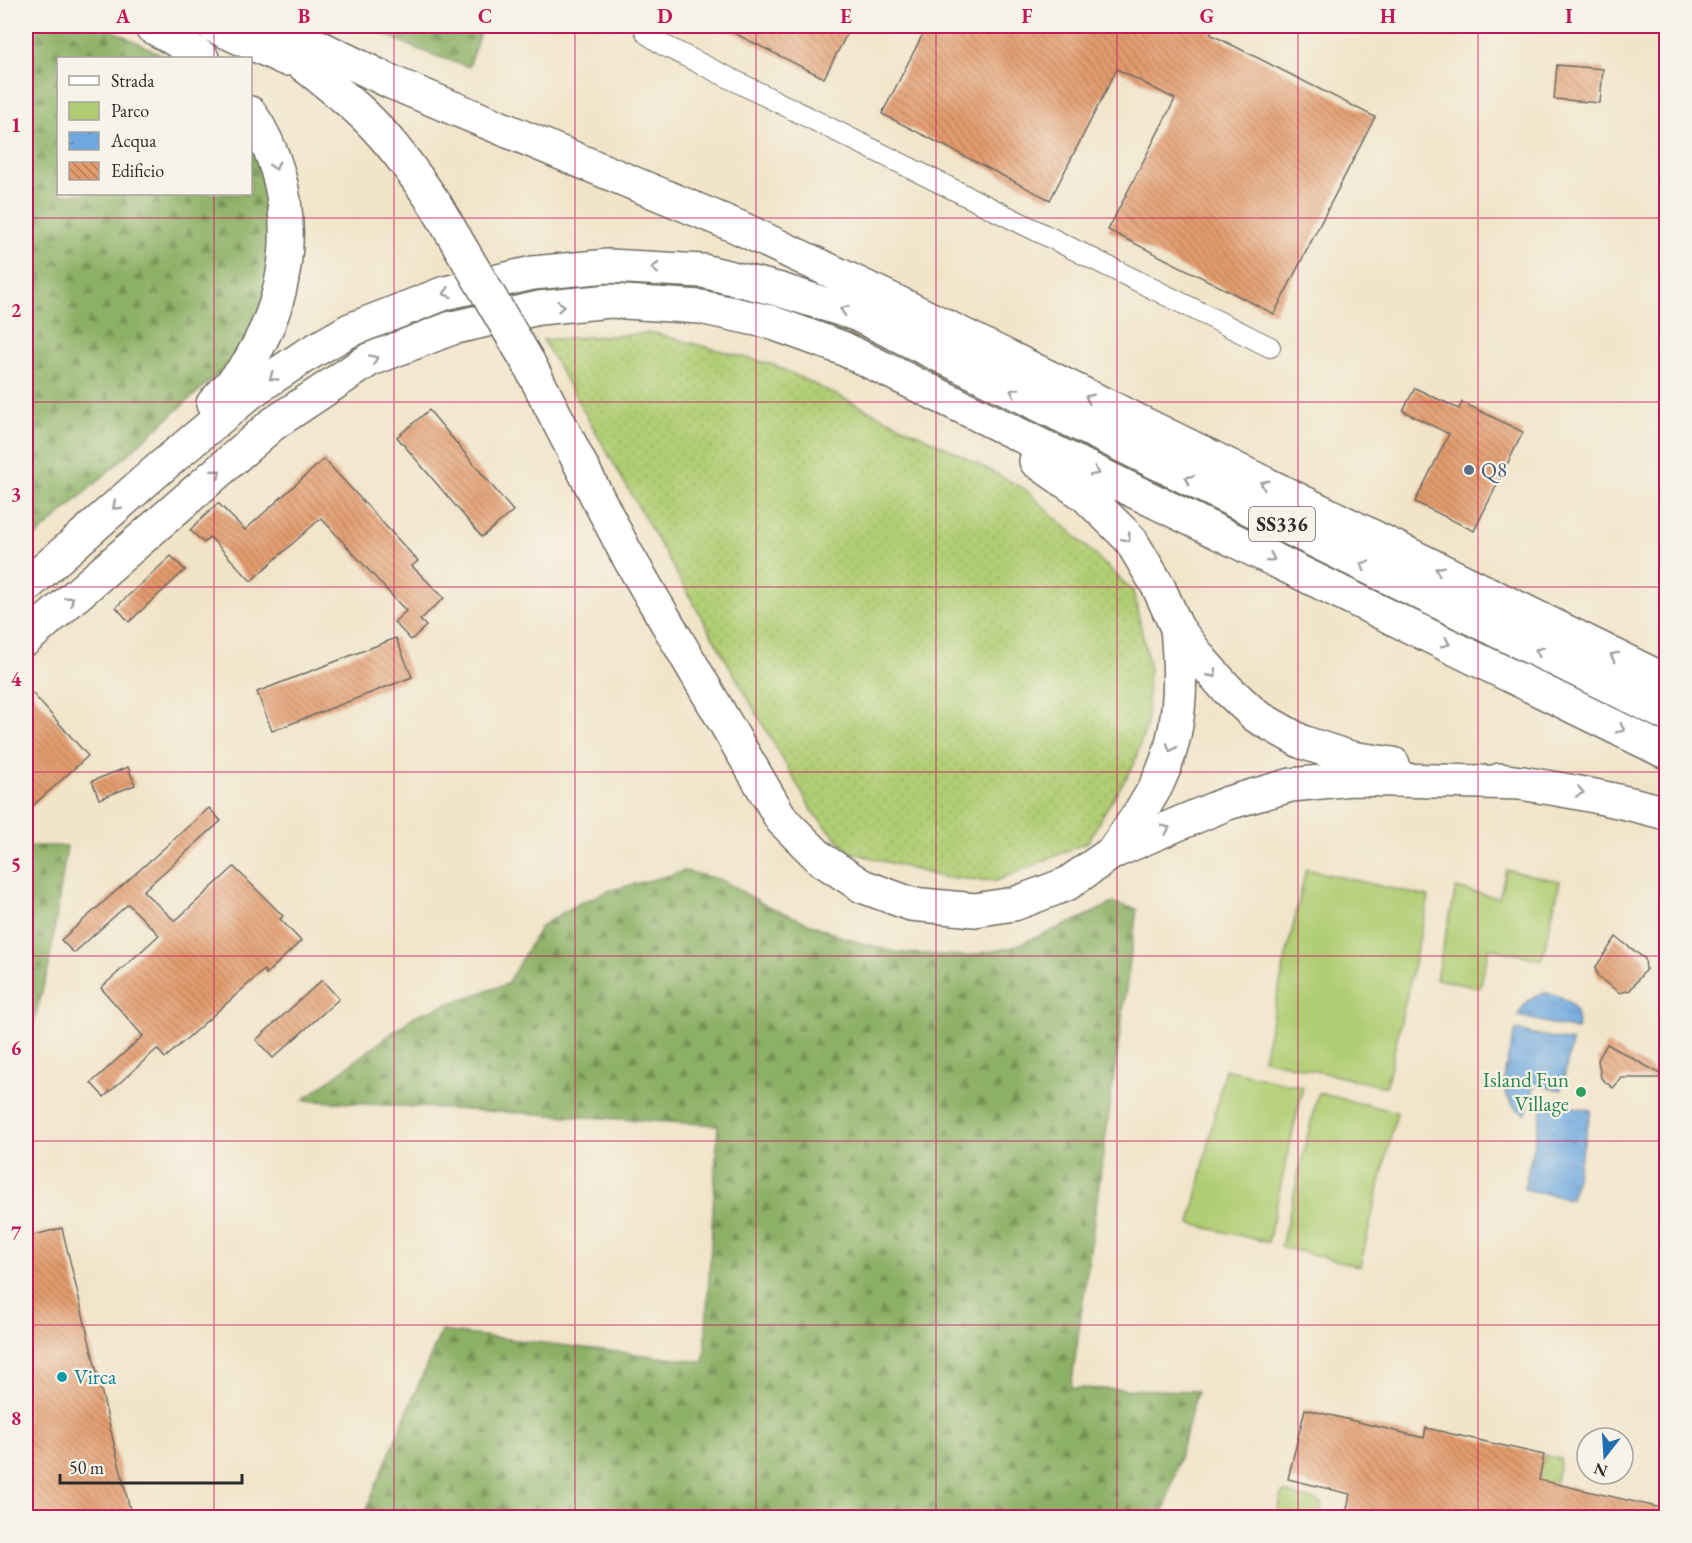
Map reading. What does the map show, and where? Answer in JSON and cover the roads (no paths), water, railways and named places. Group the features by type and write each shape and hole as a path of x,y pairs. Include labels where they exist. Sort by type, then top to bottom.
{"highway":[{"path":"151,26 201,57"},
{"path":"214,26 312,72"},
{"path":"254,26 337,90 372,123 411,168 435,204 528,362 626,551 782,820 821,859 862,886 910,904 975,910 1014,904 1067,884 1113,852 1228,803 1291,784 1351,779 1523,783"},
{"path":"276,26 391,82 738,227 1666,681"},
{"path":"26,586 160,468 248,363 266,329 278,300 285,263 286,226 282,188 273,157 252,116"},
{"name":"SS336","path":"160,468 252,391 303,357 350,330 445,293 533,273 608,266 703,271 777,289 856,314 1666,714"},
{"path":"26,639 273,424 369,360 452,328 539,308 598,302 699,307 770,322 842,348 949,400 1085,495 1130,539 1158,586 1177,628 1202,661 1256,716 1302,742 1352,758 1523,783 1619,800 1666,813"},
{"name":"SS336","path":"949,400 1666,752"},
{"path":"1113,852 1158,783 1174,742 1181,666 1177,628"}],"street":[{"path":"643,26 647,34 663,45 1270,347"}],"water":[{"path":"1548,993 1562,997 1572,1005 1577,1016 1577,1030 1518,1016 1530,1000"},
{"path":"1516,1030 1572,1042 1561,1090 1535,1084 1526,1114 1515,1107 1508,1098 1505,1088 1506,1065"},
{"path":"1544,1100 1591,1111 1571,1199 1524,1189"}],"place":[{"name":"Q8","path":"1469,470"},
{"name":"Island Fun Village","path":"1581,1092"},
{"name":"Virca","path":"62,1377"}]}
